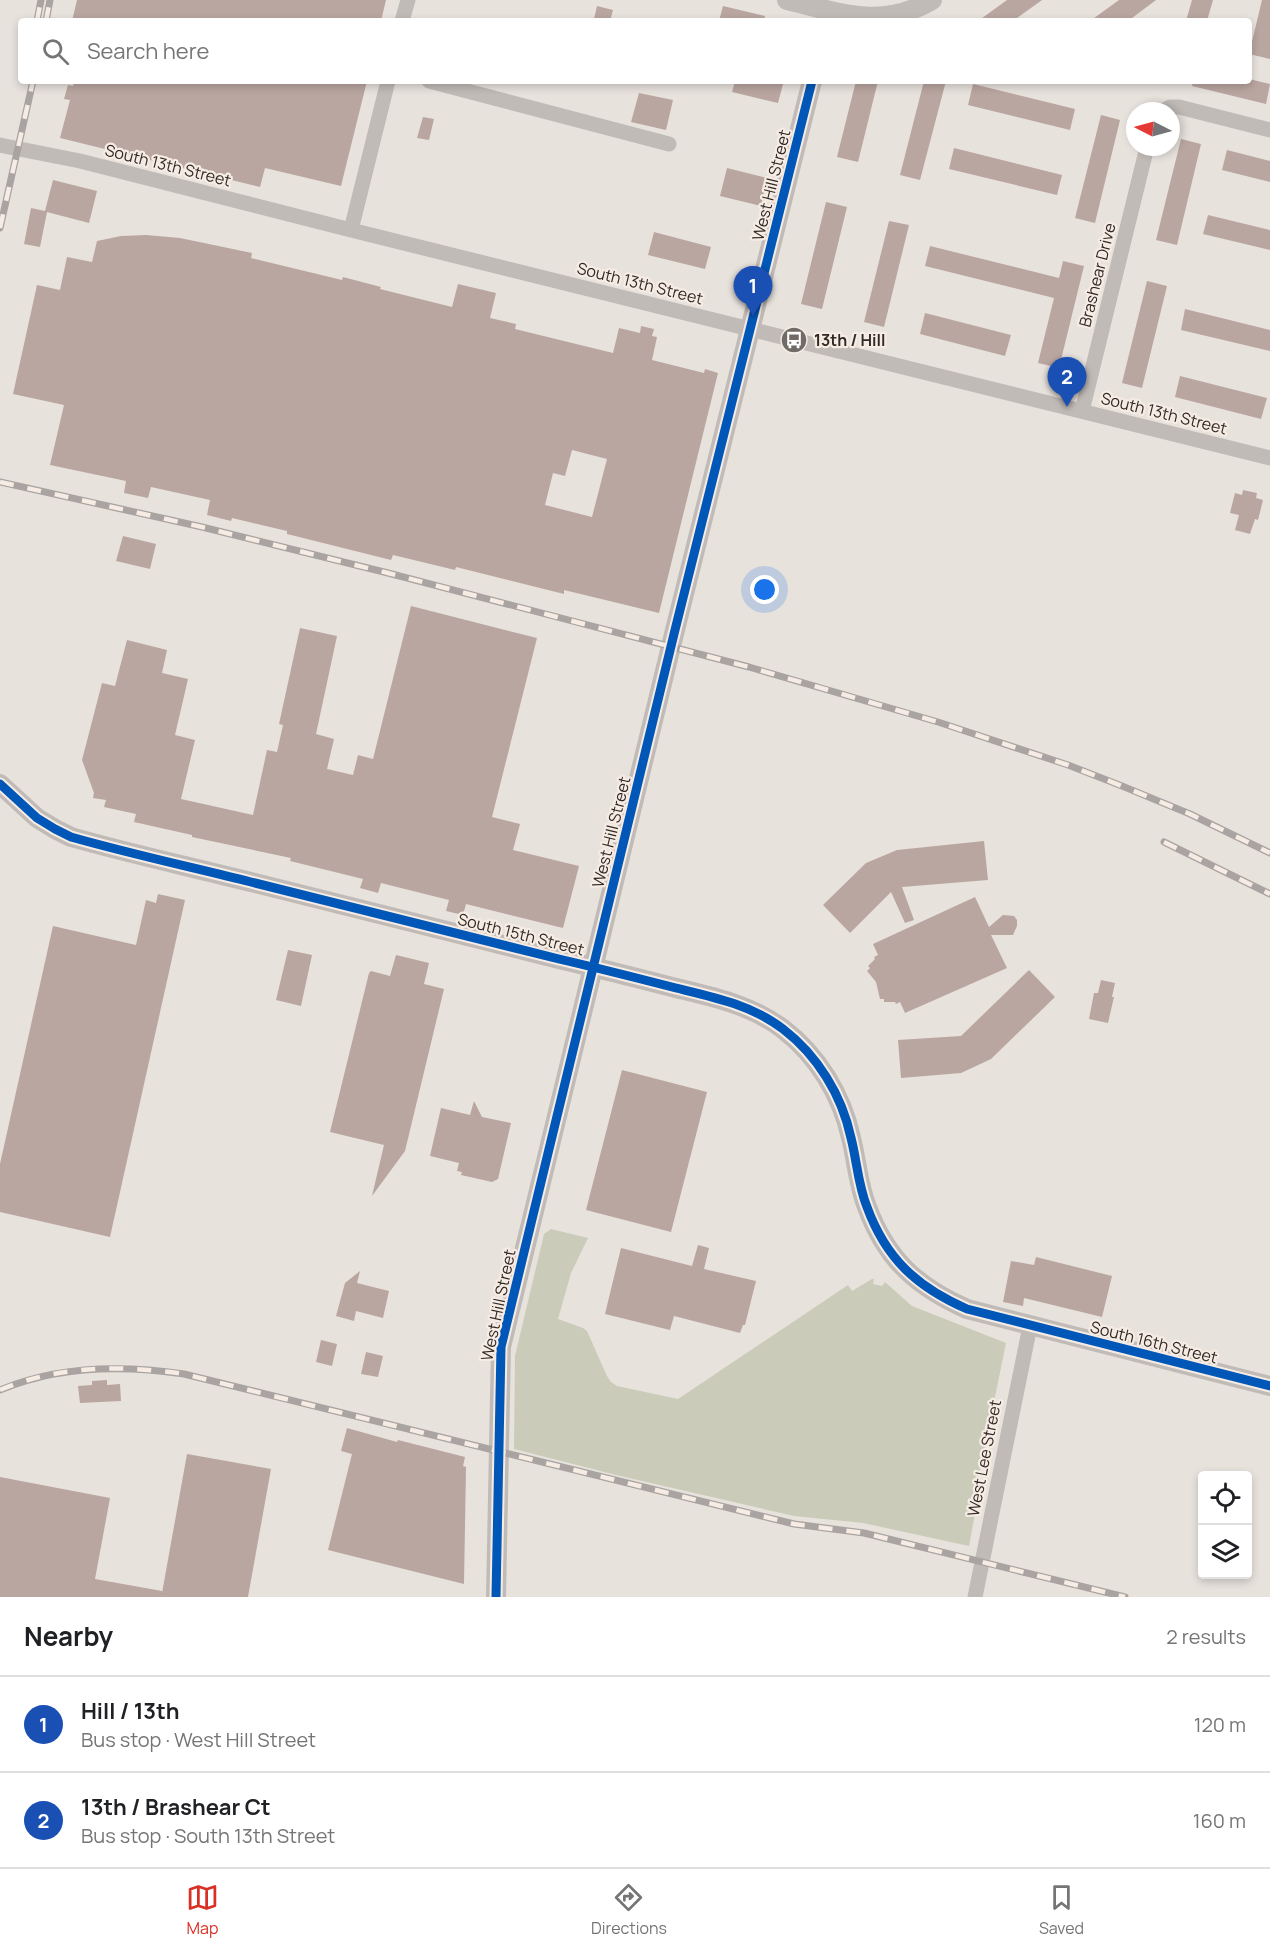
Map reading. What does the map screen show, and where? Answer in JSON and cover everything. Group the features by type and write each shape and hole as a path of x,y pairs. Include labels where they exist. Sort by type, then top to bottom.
{"street":[{"path":"403,18 408,0"},
{"path":"788,0 855,17 870,18 894,16 918,8 932,0"},
{"path":"351,230 387,84"},
{"path":"440,84 669,144"},
{"name":"West Hill Street","path":"496,1597 500,1356 811,84"},
{"path":"1180,107 1270,130"},
{"name":"South 13th Street","path":"0,145 80,161 1270,458"},
{"name":"Brashear Drive","path":"1082,411 1145,156"},
{"name":"South 15th Street","path":"0,784 36,818 71,837 594,967 741,1006 780,1027 795,1039 821,1068 840,1104 851,1138 860,1185 874,1224 892,1254 907,1272 940,1297 967,1309 1030,1326"},
{"name":"South 16th Street","path":"1030,1326 1270,1386"},
{"name":"West Lee Street","path":"975,1597 1030,1326"}],"green space":[{"path":"551,1229 588,1238 571,1273 558,1319 587,1331 607,1376 617,1386 678,1399 848,1285 852,1291 872,1279 874,1279 873,1284 882,1286 885,1282 912,1306 1006,1343 976,1490 977,1503 969,1546 863,1523 794,1516 514,1449 515,1356 544,1234"}],"building":[{"path":"77,0 386,0 382,18 73,18"},
{"path":"1007,0 1042,0 1017,18 982,18"},
{"path":"1119,0 1156,0 1132,18 1094,18"},
{"path":"1192,0 1213,0 1208,18 1187,18"},
{"path":"1262,0 1270,0 1270,59 1252,55 1252,42"},
{"path":"597,6 613,10 611,18 594,18"},
{"path":"723,6 765,16 765,18 720,18"},
{"path":"1252,80 1270,84 1266,104 1192,86 1192,84 1252,84"},
{"path":"73,84 366,84 341,186 265,168 260,187 60,138 70,100 64,99 68,85 73,86"},
{"path":"734,84 783,84 778,103 732,92"},
{"path":"855,84 877,84 858,162 837,157"},
{"path":"923,84 945,84 920,180 900,175"},
{"path":"973,84 1075,109 1070,130 968,105"},
{"path":"639,93 673,100 666,130 631,122"},
{"path":"1101,115 1120,120 1095,223 1075,218"},
{"path":"423,117 434,119 429,140 417,138"},
{"path":"1181,139 1201,144 1177,245 1156,240 1177,156 1180,156"},
{"path":"954,148 1062,175 1057,195 949,169"},
{"path":"1227,150 1270,161 1270,182 1222,170"},
{"path":"727,168 767,178 761,206 720,196"},
{"path":"53,180 97,191 89,223 47,212 40,247 24,244 31,208 45,211"},
{"path":"826,202 847,207 822,309 801,304"},
{"path":"1208,215 1270,230 1270,250 1203,234"},
{"path":"889,221 909,225 884,327 864,322"},
{"path":"654,232 711,247 705,269 648,255"},
{"path":"146,235 180,238 252,253 251,258 342,280 343,277 452,307 458,284 496,293 490,318 516,324 515,329 613,353 619,328 640,333 641,326 654,329 652,336 657,337 652,360 704,373 705,369 718,373 659,613 564,590 564,594 456,567 455,570 393,555 391,560 287,534 287,531 232,518 231,521 207,515 210,500 151,487 148,498 124,493 126,481 50,465 64,405 13,394 37,285 60,290 67,257 92,262 97,241 121,236","holes":["572,450 607,459 592,517 545,505 553,473 565,476"]},
{"path":"930,246 1059,278 1063,261 1084,266 1059,368 1038,363 1054,298 925,266"},
{"path":"1147,281 1167,286 1142,388 1122,383"},
{"path":"1185,309 1270,330 1270,351 1181,330"},
{"path":"925,313 1011,335 1005,356 920,334"},
{"path":"1180,376 1267,398 1261,419 1175,397"},
{"path":"1243,490 1257,493 1256,498 1263,500 1258,520 1255,519 1250,534 1235,530 1239,515 1230,513 1235,493 1242,495"},
{"path":"123,536 156,544 150,569 116,561"},
{"path":"411,606 537,638 492,817 520,824 513,850 579,866 563,928 466,904 463,915 446,911 449,900 381,883 378,893 360,888 363,879 290,861 291,858 134,822 136,814 104,807 106,800 93,798 94,793 82,760 102,683 115,686 127,640 167,650 162,673 188,679 175,735 195,740 181,799 253,815 267,750 277,752 283,725 279,724 300,628 337,636 316,734 334,739 327,769 353,775 358,755 373,759"},
{"path":"984,841 988,880 902,887 914,920 905,923 891,892 850,933 823,905 866,863 897,850"},
{"path":"158,894 185,900 110,1237 0,1212 0,1164 53,926 136,945 146,900 156,903"},
{"path":"975,897 989,927 1003,915 1014,916 1017,920 1013,935 991,935 1007,968 905,1013 900,1002 896,1004 880,999 876,982 867,971 874,957 878,955 873,944"},
{"path":"288,950 312,955 301,1006 276,1000"},
{"path":"396,955 429,963 424,984 444,989 405,1151 372,1196 384,1145 330,1132 369,973 371,971 390,976"},
{"path":"1029,970 1055,997 991,1059 961,1073 901,1078 898,1040 961,1036"},
{"path":"1101,980 1115,983 1108,1023 1089,1019 1094,993 1098,993"},
{"path":"622,1070 707,1092 671,1232 586,1210"},
{"path":"474,1101 482,1117 511,1123 498,1179 492,1182 461,1175 462,1172 457,1171 459,1163 430,1156 441,1108 470,1115"},
{"path":"698,1245 709,1248 704,1269 756,1281 745,1325 740,1333 674,1316 670,1330 605,1314 621,1248 692,1266"},
{"path":"1036,1257 1112,1276 1102,1317 1024,1298 1023,1306 1003,1302 1011,1261 1034,1265"},
{"path":"360,1271 357,1283 389,1291 383,1318 356,1311 354,1321 336,1316 345,1283"},
{"path":"321,1340 337,1344 332,1366 316,1362"},
{"path":"366,1352 383,1356 378,1377 361,1374"},
{"path":"107,1380 107,1385 120,1384 121,1401 80,1403 78,1386 92,1385 92,1381"},
{"path":"347,1428 465,1457 463,1466 466,1467 464,1584 328,1550 352,1454 341,1451"},
{"path":"187,1454 271,1469 248,1597 0,1597 0,1477 110,1498 95,1579 162,1591 162,1593"}],"railway":[{"path":"38,18 41,0"},
{"path":"47,18 50,0"},
{"path":"0,228 32,84"},
{"path":"0,482 202,527 388,573 749,667 938,722 1068,765 1122,786 1190,814 1270,853"},
{"path":"1164,842 1270,894"},
{"path":"0,1390 45,1376 91,1369 138,1369 184,1374 794,1524 864,1533 1125,1597"}],"cycle path":[{"path":"496,1597 501,1347 674,634 811,84"},
{"path":"0,784 37,818 71,837 704,995 758,1014 795,1039 826,1077 847,1122 862,1190 875,1225 894,1256 918,1281 967,1309 1270,1386"}],"place":[{"name":"Hill / 13th","path":"753,316"},
{"name":"13th / Hill","path":"794,340"},
{"name":"13th / Brashear Ct","path":"1067,407"}]}
